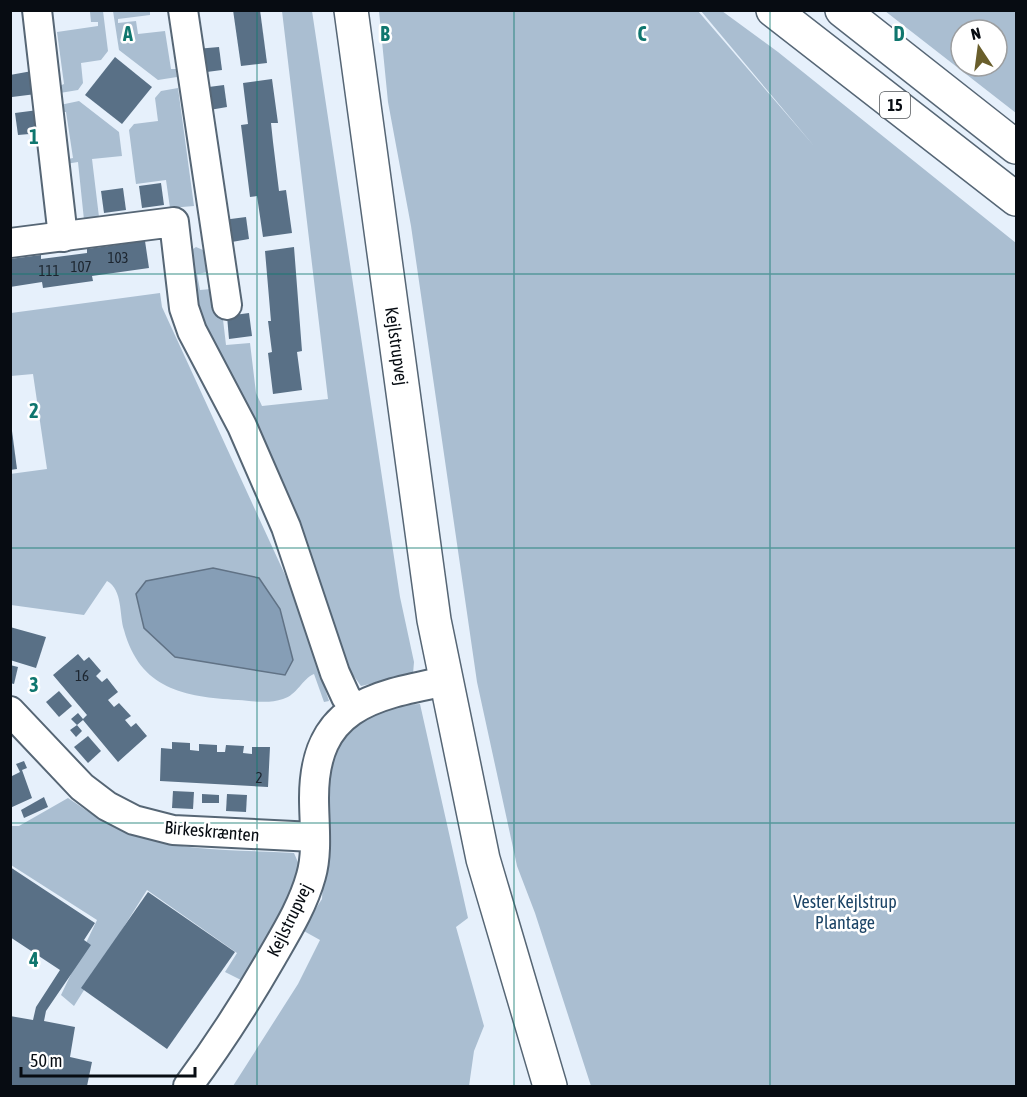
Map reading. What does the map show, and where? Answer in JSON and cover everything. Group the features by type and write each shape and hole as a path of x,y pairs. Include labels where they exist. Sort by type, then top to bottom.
{"main road":[{"name":"Kejlstrupvej","path":"351,10 433,612 483,860 550,1086"},
{"name":"15","path":"773,10 1017,200"},
{"name":"15","path":"842,10 1017,147"}],"street":[{"path":"37,10 63,237"},
{"path":"183,10 227,305"},
{"path":"10,243 174,222 184,308 192,331 242,426 286,527 334,673 354,708"},
{"path":"176,237 215,227"},
{"name":"Kejlstrupvej","path":"188,1086 228,1032 296,915 312,874 314,786 320,752 333,729 354,708 385,694 446,681"},
{"name":"Birkeskrænten","path":"10,711 82,787 107,806 134,820 173,830 314,837"}],"green space":[{"path":"103,11 108,51 101,60 81,63 83,83 78,90 60,93 59,86 64,84 57,32 98,26 98,22 91,22 90,12"},
{"path":"113,11 150,11 150,15 118,19 118,23 136,21 138,34 165,31 171,69 176,69 177,77 158,80 119,50"},
{"path":"282,11 312,11 400,597 414,662 413,674 361,686 340,657 193,315 190,251 196,247 203,250 207,258 208,272 197,274 200,290 211,289 213,311 222,311 226,345 250,343 256,393 262,406 328,399"},
{"name":"Vester Kejlstrup Plantage","path":"379,11 698,11 814,146 701,11 722,11 778,52 1016,243 1016,1086 591,1086 535,913 517,866 477,682 411,226 388,102"},
{"path":"885,11 1016,11 1016,113 971,78 1009,78 1009,18 949,18 949,61"},
{"path":"178,88 194,206 170,208 166,180 136,184 129,130 134,124 158,121 155,98 161,91"},
{"path":"79,101 119,132 122,156 92,159 99,217 84,220 78,162 59,165 59,161 73,158 66,112 61,112 60,105"},
{"path":"160,293 162,307 292,590 329,701 324,702 314,674 288,697 278,701 218,699 182,692 167,686 141,665 131,650 124,630 116,590 107,581 84,615 11,605 10,474 47,469 33,374 11,376 11,313"},
{"path":"420,704 468,918 456,927 484,1026 474,1051 469,1086 233,1086 298,984 320,940 302,930 322,899 329,772 344,735 361,718 385,706"},
{"path":"68,798 119,829 156,841 195,848 294,853 300,867 293,894 245,982 225,972 237,953 147,890 74,1006 61,995 97,920 11,865 10,826 19,826"}],"shaded area":[{"path":"213,568 259,578 280,609 293,660 285,675 175,657 144,628 136,594 146,581"}],"building":[{"path":"233,10 260,10 267,63 241,66"},
{"path":"219,47 222,70 199,73 196,49"},
{"path":"115,57 152,87 122,124 85,95"},
{"path":"32,71 36,94 12,97 10,75"},
{"path":"272,79 278,123 271,123 279,191 286,190 292,233 263,237 257,196 250,197 241,125 248,124 243,83"},
{"path":"224,85 227,107 204,111 201,88"},
{"path":"38,110 41,133 18,135 15,113"},
{"path":"161,183 164,205 142,208 139,186"},
{"path":"123,188 126,210 104,213 101,191"},
{"path":"246,217 249,239 226,243 223,220"},
{"path":"145,241 149,268 92,276 93,281 43,288 42,282 10,287 10,259 41,255 41,259 87,253 87,249"},
{"path":"294,247 302,351 297,352 302,390 273,394 268,353 272,352 268,321 271,321 265,251"},
{"path":"249,313 252,336 229,339 227,316"},
{"path":"12,431 17,469 10,470 10,432"},
{"path":"10,627 46,637 36,668 10,660"},
{"path":"78,654 84,661 89,657 101,671 96,676 102,682 107,678 118,692 108,700 114,707 119,703 131,716 125,720 131,727 136,723 147,736 118,762 83,720 77,725 71,719 78,713 83,719 87,715 53,675"},
{"path":"10,665 18,667 14,684 10,683"},
{"path":"59,691 72,706 59,717 46,702"},
{"path":"77,725 82,731 76,737 70,730"},
{"path":"88,736 101,751 88,763 74,747"},
{"path":"172,742 190,743 190,750 199,751 199,744 217,745 217,752 225,752 226,745 244,746 243,753 252,754 252,747 270,747 268,787 160,781 161,748 172,749"},
{"path":"24,761 27,768 22,770 32,798 10,808 10,777 20,772 16,764"},
{"path":"173,791 194,792 193,809 172,808"},
{"path":"202,794 219,795 219,803 202,803"},
{"path":"227,794 247,795 246,812 226,811"},
{"path":"44,797 48,807 24,818 21,810"},
{"path":"10,867 95,923 84,940 91,945 46,1011 44,1021 75,1027 70,1057 92,1062 87,1086 10,1086 10,1016 33,1020 36,1007 60,970 10,937"},
{"path":"148,892 235,952 167,1049 81,988"}]}
